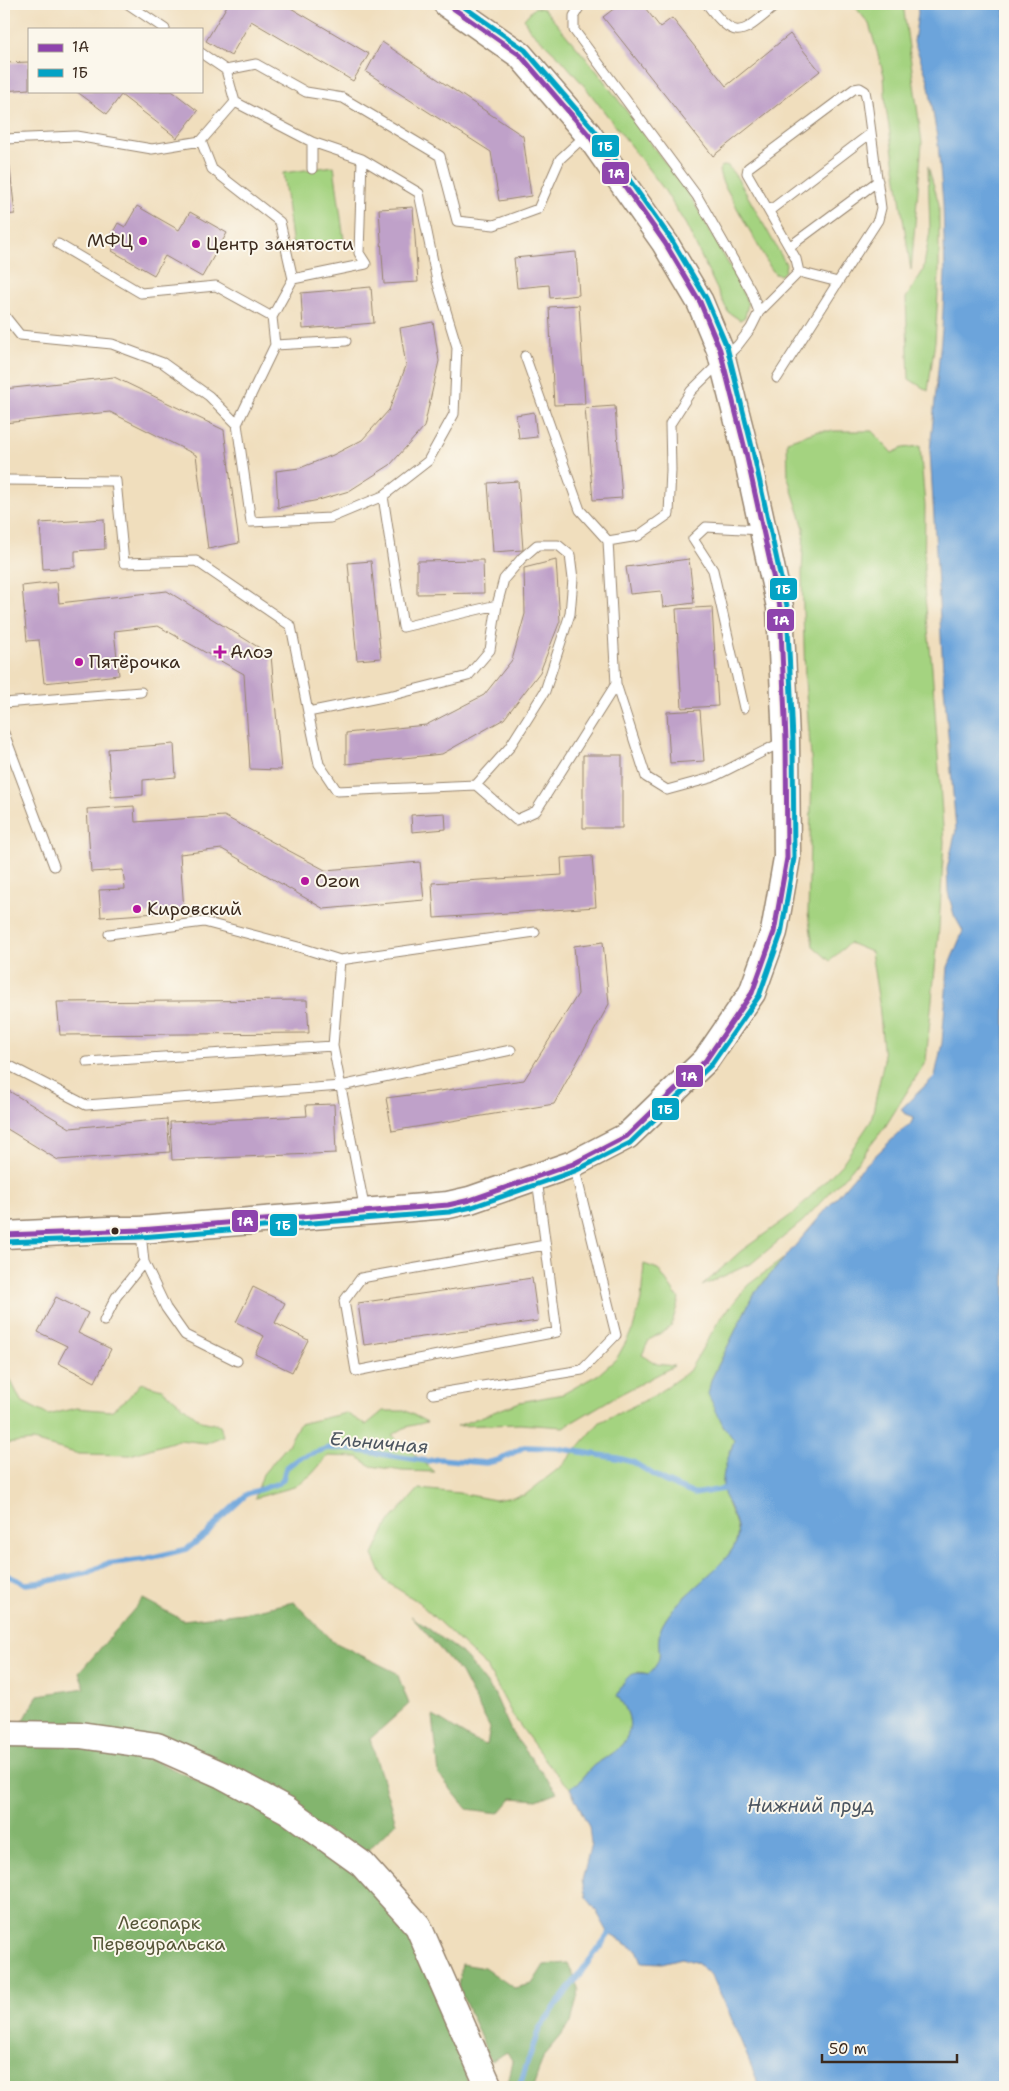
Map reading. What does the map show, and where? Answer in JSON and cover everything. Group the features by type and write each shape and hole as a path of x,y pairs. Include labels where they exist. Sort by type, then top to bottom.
{"main road":[{"path":"4,1235 140,1230 448,1205 470,1200 573,1164 627,1136 706,1060 752,993 774,932 787,858 786,740 780,607 764,530 723,361 700,302 665,243 588,134 520,55 446,4"},
{"path":"4,1734 80,1735 157,1746 222,1775 287,1810 362,1864 418,1926 489,2087"}],"lane":[{"path":"128,4 164,28"},
{"path":"581,4 574,16 574,30 697,196 751,291 759,312"},
{"path":"707,4 721,23 732,30 745,29 778,4"},
{"path":"201,141 212,170 280,222 293,279 272,317 275,345 237,424 251,522 330,518 383,496 428,461 454,414 457,347 437,280 419,193 362,160 312,142 235,102 226,70 202,54"},
{"path":"226,70 256,64 306,92 343,98 440,156 457,221 494,225 538,209 560,159 588,134"},
{"path":"777,378 878,220 881,208 878,181 865,91 860,88 854,90 748,168 747,173 796,258 799,272"},
{"path":"4,139 76,136 152,149 201,141 235,102"},
{"path":"768,211 871,133"},
{"path":"312,142 312,170"},
{"path":"293,279 366,264 359,253 362,160"},
{"path":"789,247 878,181"},
{"path":"58,244 141,293 216,286 272,317"},
{"path":"608,542 638,536 669,514 671,470 670,424 690,391 738,345 751,328 759,312 799,272"},
{"path":"799,272 838,282"},
{"path":"4,315 20,335 112,344 163,363 208,396 237,424"},
{"path":"275,345 346,341"},
{"path":"525,356 580,510 608,542 616,684 646,777 667,790 711,778 786,740"},
{"path":"4,480 116,481 124,563 196,561 291,626 318,764 337,791 476,785 516,820 536,811 616,684"},
{"path":"383,496 403,627 497,605"},
{"path":"744,708 713,570 693,539 706,527 764,530"},
{"path":"308,712 393,695 468,676 490,650 497,605 504,579 522,558 537,545 558,545 570,555 573,579 570,614 545,691 509,748 476,785"},
{"path":"4,703 141,692"},
{"path":"4,733 54,866"},
{"path":"109,934 204,922 340,960 535,932"},
{"path":"340,960 333,1046 365,1211"},
{"path":"87,1062 333,1046"},
{"path":"4,1063 86,1105 341,1086 511,1050"},
{"path":"433,1394 582,1370 616,1335 573,1164"},
{"path":"537,1176 546,1245 557,1332 356,1371 344,1301 362,1278 546,1245"},
{"path":"140,1230 144,1262 166,1308 184,1335 236,1361"},
{"path":"104,1321 116,1297 144,1262"}],"green space":[{"path":"853,4 903,4 922,143 911,270 886,108 884,75 869,24"},
{"path":"535,7 544,9 596,70 692,199 733,272 748,304 745,317 740,320 728,312 686,225 663,188 586,88 561,59 529,29 524,19"},
{"path":"727,165 738,179 786,264 785,271 781,275 775,274 770,267 722,181 719,171 721,167"},
{"path":"334,166 344,240 293,247 283,173"},
{"path":"928,166 939,204 939,275 935,341 928,391 909,379 906,298 923,271 930,231"},
{"path":"818,431 872,431 892,453 903,448 920,446 925,506 924,587 932,668 944,842 939,928 926,1061 885,1127 851,1170 803,1221 752,1263 702,1286 741,1251 794,1213 842,1164 871,1121 884,1060 879,1003 871,952 849,943 830,961 813,946 808,913 812,771 805,680 802,574 804,528 788,478 787,441"},
{"path":"783,1259 753,1295 711,1380 723,1425 734,1440 724,1483 727,1504 736,1524 737,1539 727,1557 678,1604 666,1619 660,1632 659,1658 654,1668 649,1674 638,1672 617,1696 623,1703 629,1718 630,1726 625,1740 613,1753 595,1764 578,1785 570,1788 548,1764 513,1716 487,1667 417,1601 385,1581 373,1555 388,1523 419,1489 459,1493 495,1500 525,1495 563,1465 600,1422 652,1397 689,1371 718,1322 748,1285"},
{"path":"644,1264 658,1269 679,1299 671,1327 649,1340 642,1355 657,1364 674,1366 613,1398 564,1427 520,1424 457,1426 520,1402 563,1394 599,1374 617,1358 633,1329 641,1300"},
{"path":"4,1367 21,1401 48,1415 76,1408 111,1411 128,1398 141,1383 162,1389 201,1421 220,1425 223,1436 206,1443 179,1440 130,1455 79,1454 33,1441 4,1444"},
{"path":"383,1411 406,1411 427,1422 406,1427 392,1435 435,1472 402,1471 371,1466 358,1457 328,1456 311,1475 294,1487 255,1498 263,1474 288,1445 299,1424 346,1413 366,1425"},
{"path":"143,1599 183,1620 243,1613 294,1602 332,1641 397,1673 409,1704 370,1739 396,1823 364,1854 228,1772 23,1722 38,1695 85,1688 79,1673"},
{"path":"411,1616 462,1653 494,1693 512,1733 557,1792 537,1800 512,1798 499,1813 467,1809 439,1775 433,1716 467,1737 487,1745 490,1728 461,1673"},
{"name":"Лесопарк Первоуральска","path":"4,1745 92,1746 158,1762 295,1827 368,1882 419,1945 451,2023 469,2087 4,2087"},
{"path":"568,1963 579,1990 571,2023 544,2055 533,2087 508,2087 513,2062 507,2052 491,2061 458,1986 462,1964 485,1968 514,1988 532,1984 544,1965"}],"water":[{"name":"Нижний пруд","path":"917,4 1005,4 1005,2087 760,2087 712,1976 697,1963 682,1958 662,1963 642,1962 637,1950 609,1934 594,1907 586,1897 582,1881 591,1843 589,1827 570,1788 578,1784 593,1766 613,1753 625,1740 630,1726 627,1711 617,1696 622,1685 628,1677 636,1673 649,1674 654,1668 659,1657 660,1632 666,1619 678,1604 727,1556 737,1539 737,1526 723,1488 725,1470 734,1440 723,1425 708,1394 711,1380 753,1295 859,1171 910,1125 914,1117 904,1113 901,1109 935,1076 942,1043 948,967 963,931 954,915 948,892 947,869 956,830 944,686 930,451 942,329 945,273 943,203 938,144 928,80 914,42 918,13"}],"building":[{"path":"228,4 284,4 369,54 353,81 251,21 231,56 206,41"},
{"path":"620,4 642,4 660,27 672,18 726,86 790,34 820,71 713,156 603,17"},
{"path":"382,42 523,136 531,196 499,201 491,152 366,72"},
{"path":"28,62 28,89 4,91 4,63"},
{"path":"77,92 173,92 198,111 177,138 121,95 107,114"},
{"path":"9,160 15,214 4,215 4,161"},
{"path":"137,206 179,230 190,212 227,233 202,277 165,256 154,275 112,251 116,243 109,239 118,223 125,227"},
{"path":"413,207 418,282 384,284 379,209"},
{"path":"576,252 579,295 550,298 549,285 517,288 514,258"},
{"path":"371,287 374,323 303,329 301,293"},
{"path":"579,305 585,404 554,405 549,307"},
{"path":"433,322 439,361 424,427 390,465 349,491 319,500 278,508 276,471 300,468 333,455 362,440 389,410 406,366 400,328"},
{"path":"114,377 224,430 239,543 208,549 196,455 110,412 4,423 4,389"},
{"path":"615,406 622,498 593,500 585,408"},
{"path":"534,412 537,437 519,439 516,415"},
{"path":"518,481 523,550 493,552 488,483"},
{"path":"104,519 105,549 75,551 75,567 43,569 40,523"},
{"path":"689,559 694,603 663,607 661,591 630,594 626,567"},
{"path":"483,560 484,593 417,594 417,561"},
{"path":"556,560 560,621 540,672 504,719 442,754 346,764 346,733 426,725 484,695 512,660 525,614 524,568"},
{"path":"371,561 381,658 357,660 348,563"},
{"path":"57,582 59,603 167,591 271,655 281,770 250,769 244,674 158,626 114,631 119,675 44,683 39,640 27,641 22,586"},
{"path":"712,607 718,706 682,708 676,609"},
{"path":"700,710 704,761 670,763 667,712"},
{"path":"174,744 176,777 143,780 143,795 111,797 108,749"},
{"path":"583,755 622,755 622,828 583,828"},
{"path":"134,806 135,822 224,816 325,870 420,862 424,900 324,909 222,849 180,854 184,911 101,917 99,890 125,889 123,870 91,872 87,809"},
{"path":"445,813 446,829 412,832 411,815"},
{"path":"592,856 596,907 434,918 432,883 562,875 561,858"},
{"path":"603,942 609,1004 554,1104 392,1131 386,1098 524,1080 578,994 574,946"},
{"path":"307,1000 309,1033 60,1035 57,1002"},
{"path":"4,1088 70,1128 167,1119 170,1152 58,1160 4,1127"},
{"path":"334,1104 336,1153 172,1160 170,1122 307,1116 306,1105"},
{"path":"532,1278 538,1321 364,1345 358,1303"},
{"path":"253,1287 285,1303 275,1323 308,1340 292,1372 255,1354 264,1336 236,1322"},
{"path":"56,1297 88,1313 78,1333 111,1349 95,1382 58,1363 67,1346 38,1332"}],"waterway":[{"name":"Ельничная","path":"4,1574 26,1584 44,1582 89,1572 106,1564 145,1559 187,1549 207,1534 247,1494 279,1483 283,1479 286,1468 299,1458 328,1448 355,1450 427,1461 439,1459 486,1463 499,1460 524,1447 556,1448 633,1462 664,1481 694,1494 723,1489"},
{"path":"519,2087 539,2029 609,1934 614,1931"}],"transit line":[{"name":"1А","path":"4,1235 140,1230 448,1205 470,1200 573,1164 627,1136 706,1060 752,993 774,932 787,858 786,740 780,607 746,453 720,350 700,302 665,243 588,134 520,55 447,4"},
{"name":"1Б","path":"4,1242 141,1237 449,1212 472,1207 575,1171 630,1143 711,1065 759,996 781,934 794,858 793,740 787,606 753,451 727,347 706,298 671,239 594,130 525,50 460,4"}],"place":[{"name":"МФЦ","path":"143,241"},
{"name":"Центр занятости","path":"196,244"},
{"name":"Алоэ","path":"220,652"},
{"name":"Пятёрочка","path":"79,662"},
{"name":"Ozon","path":"305,881"},
{"name":"Кировский","path":"137,909"}]}
